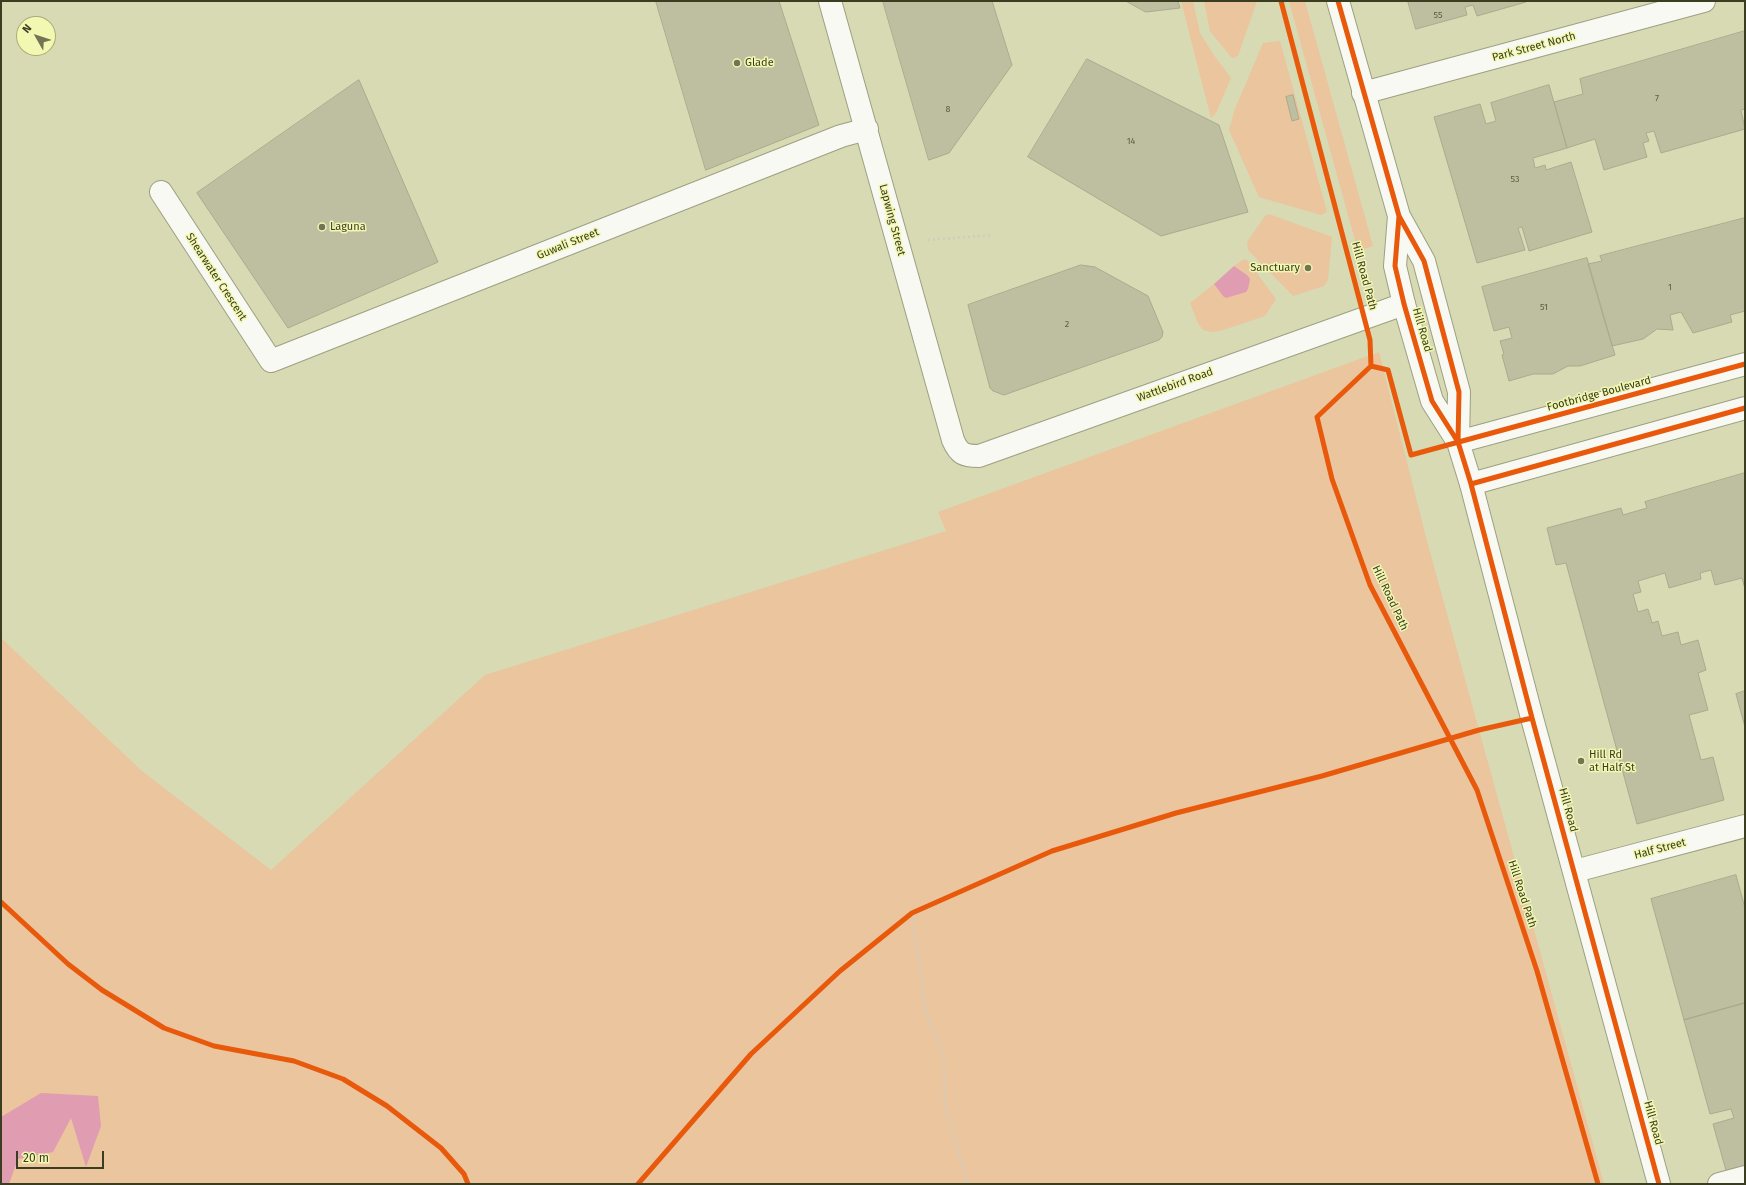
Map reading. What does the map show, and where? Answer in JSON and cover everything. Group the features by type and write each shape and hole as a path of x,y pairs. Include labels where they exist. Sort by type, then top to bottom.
{"street":[{"name":"Lapwing Street","path":"830,1 953,440"},
{"name":"Hill Road","path":"1338,1 1399,216 1424,261 1458,385 1458,442"},
{"name":"Park Street North","path":"1364,93 1704,1"},
{"name":"Guwali Street","path":"270,361 840,136 867,130"},
{"name":"Shearwater Crescent","path":"161,192 270,361"},
{"name":"Hill Road","path":"1399,216 1395,266 1404,304 1432,401 1458,442 1659,1184"},
{"name":"Wattlebird Road","path":"953,440 957,449 963,454 979,456 1404,304"},
{"name":"Footbridge Boulevard","path":"1458,442 1745,364"},
{"path":"1470,484 1745,408"},
{"name":"Half Street","path":"1575,871 1745,826"},
{"path":"1719,1184 1745,1177"}],"path":[{"path":"928,240 992,235"},
{"path":"1366,372 1371,366 1371,360"},
{"path":"1371,366 1388,370 1411,455 1418,454"},
{"path":"906,917 919,910"},
{"path":"912,913 925,1011 944,1054 945,1107 968,1184"}],"shaded area":[{"path":"1181,1 1193,1 1200,33 1213,54 1231,78 1216,113 1211,118"},
{"path":"1204,1 1257,1 1238,56 1234,58 1231,57 1210,31"},
{"path":"1289,1 1305,1 1373,246 1358,251"},
{"path":"1280,41 1327,212 1321,215 1259,197 1229,130 1235,109 1263,43"},
{"path":"1269,214 1332,237 1328,280 1324,286 1293,296 1248,250 1247,242 1265,216"},
{"path":"1244,259 1247,260 1276,299 1265,316 1220,331 1211,332 1203,330 1198,323 1190,303 1214,284 1223,296 1247,275 1234,266"},
{"path":"1234,266 1247,275 1250,279 1248,289 1246,292 1226,298 1214,284"},
{"path":"1379,352 1427,541 1604,1184 1,1184 1,638 142,771 271,870 485,675 946,531 938,512"},
{"path":"41,1093 98,1096 101,1126 86,1167 71,1118 53,1152 18,1159 9,1184 1,1184 1,1117"}],"building":[{"name":"Glade","path":"656,1 779,1 819,125 706,170"},
{"path":"883,1 992,1 1012,65 949,153 929,160"},
{"path":"1126,1 1178,1 1180,8 1146,12"},
{"path":"1408,1 1526,2 1477,16 1473,5 1465,7 1467,15 1416,29"},
{"path":"1745,31 1745,109 1741,110 1745,129 1661,153 1654,131 1646,133 1649,141 1643,143 1647,157 1604,170 1595,139 1567,148 1554,102 1583,94 1580,79"},
{"path":"1087,59 1219,125 1248,212 1161,236 1028,157"},
{"name":"Laguna","path":"359,80 438,262 288,328 197,193"},
{"path":"1549,85 1567,148 1533,158 1535,168 1545,165 1546,170 1571,162 1592,232 1529,251 1522,227 1518,228 1525,250 1477,263 1434,117 1480,104 1486,124 1496,121 1491,103"},
{"path":"1293,95 1299,119 1292,121 1286,97"},
{"path":"1745,218 1745,311 1730,315 1732,322 1693,333 1681,312 1670,315 1673,330 1657,329 1643,339 1612,346 1588,264 1602,261 1600,256"},
{"path":"1587,258 1615,355 1580,366 1568,366 1553,374 1533,374 1509,381 1500,341 1512,338 1509,327 1494,331 1482,287"},
{"path":"1081,265 1095,267 1148,296 1163,332 1162,337 1159,340 1004,395 993,391 990,388 968,305"},
{"path":"1745,473 1745,589 1742,578 1715,585 1711,570 1700,573 1701,579 1669,588 1665,573 1638,581 1641,592 1633,594 1638,612 1648,609 1652,623 1658,621 1662,636 1678,632 1681,645 1698,640 1706,670 1698,673 1708,710 1689,715 1701,760 1713,757 1724,800 1637,824 1566,563 1556,565 1547,528 1621,508 1623,515 1647,508 1645,502"},
{"path":"1745,691 1745,727 1736,694"},
{"path":"1736,875 1745,908 1745,1003 1684,1020 1651,899"},
{"path":"1745,1003 1745,1169 1727,1174 1713,1124 1734,1118 1731,1109 1710,1114 1684,1020"}],"cycle path":[{"name":"Hill Road Path","path":"1281,1 1370,340 1371,366 1317,417 1332,479 1370,585 1477,790 1537,971 1598,1184"},
{"path":"1338,1 1399,216 1424,261 1459,392 1458,442"},
{"path":"1399,216 1395,266 1404,304 1432,401 1458,442 1471,484 1532,718 1659,1184"},
{"path":"1371,366 1388,370 1411,455 1745,364"},
{"path":"1471,484 1745,408"},
{"path":"638,1184 751,1054 840,971 912,913 1052,851 1176,813 1322,776 1479,730 1532,718"},
{"path":"1,902 68,964 102,990 164,1028 214,1046 294,1061 343,1079 387,1106 441,1148 464,1174 468,1184"}],"place":[{"name":"Glade","path":"737,63"},
{"name":"Laguna","path":"322,227"},
{"name":"Sanctuary","path":"1308,268"},
{"name":"Hill Rd at Half St","path":"1581,761"}]}
